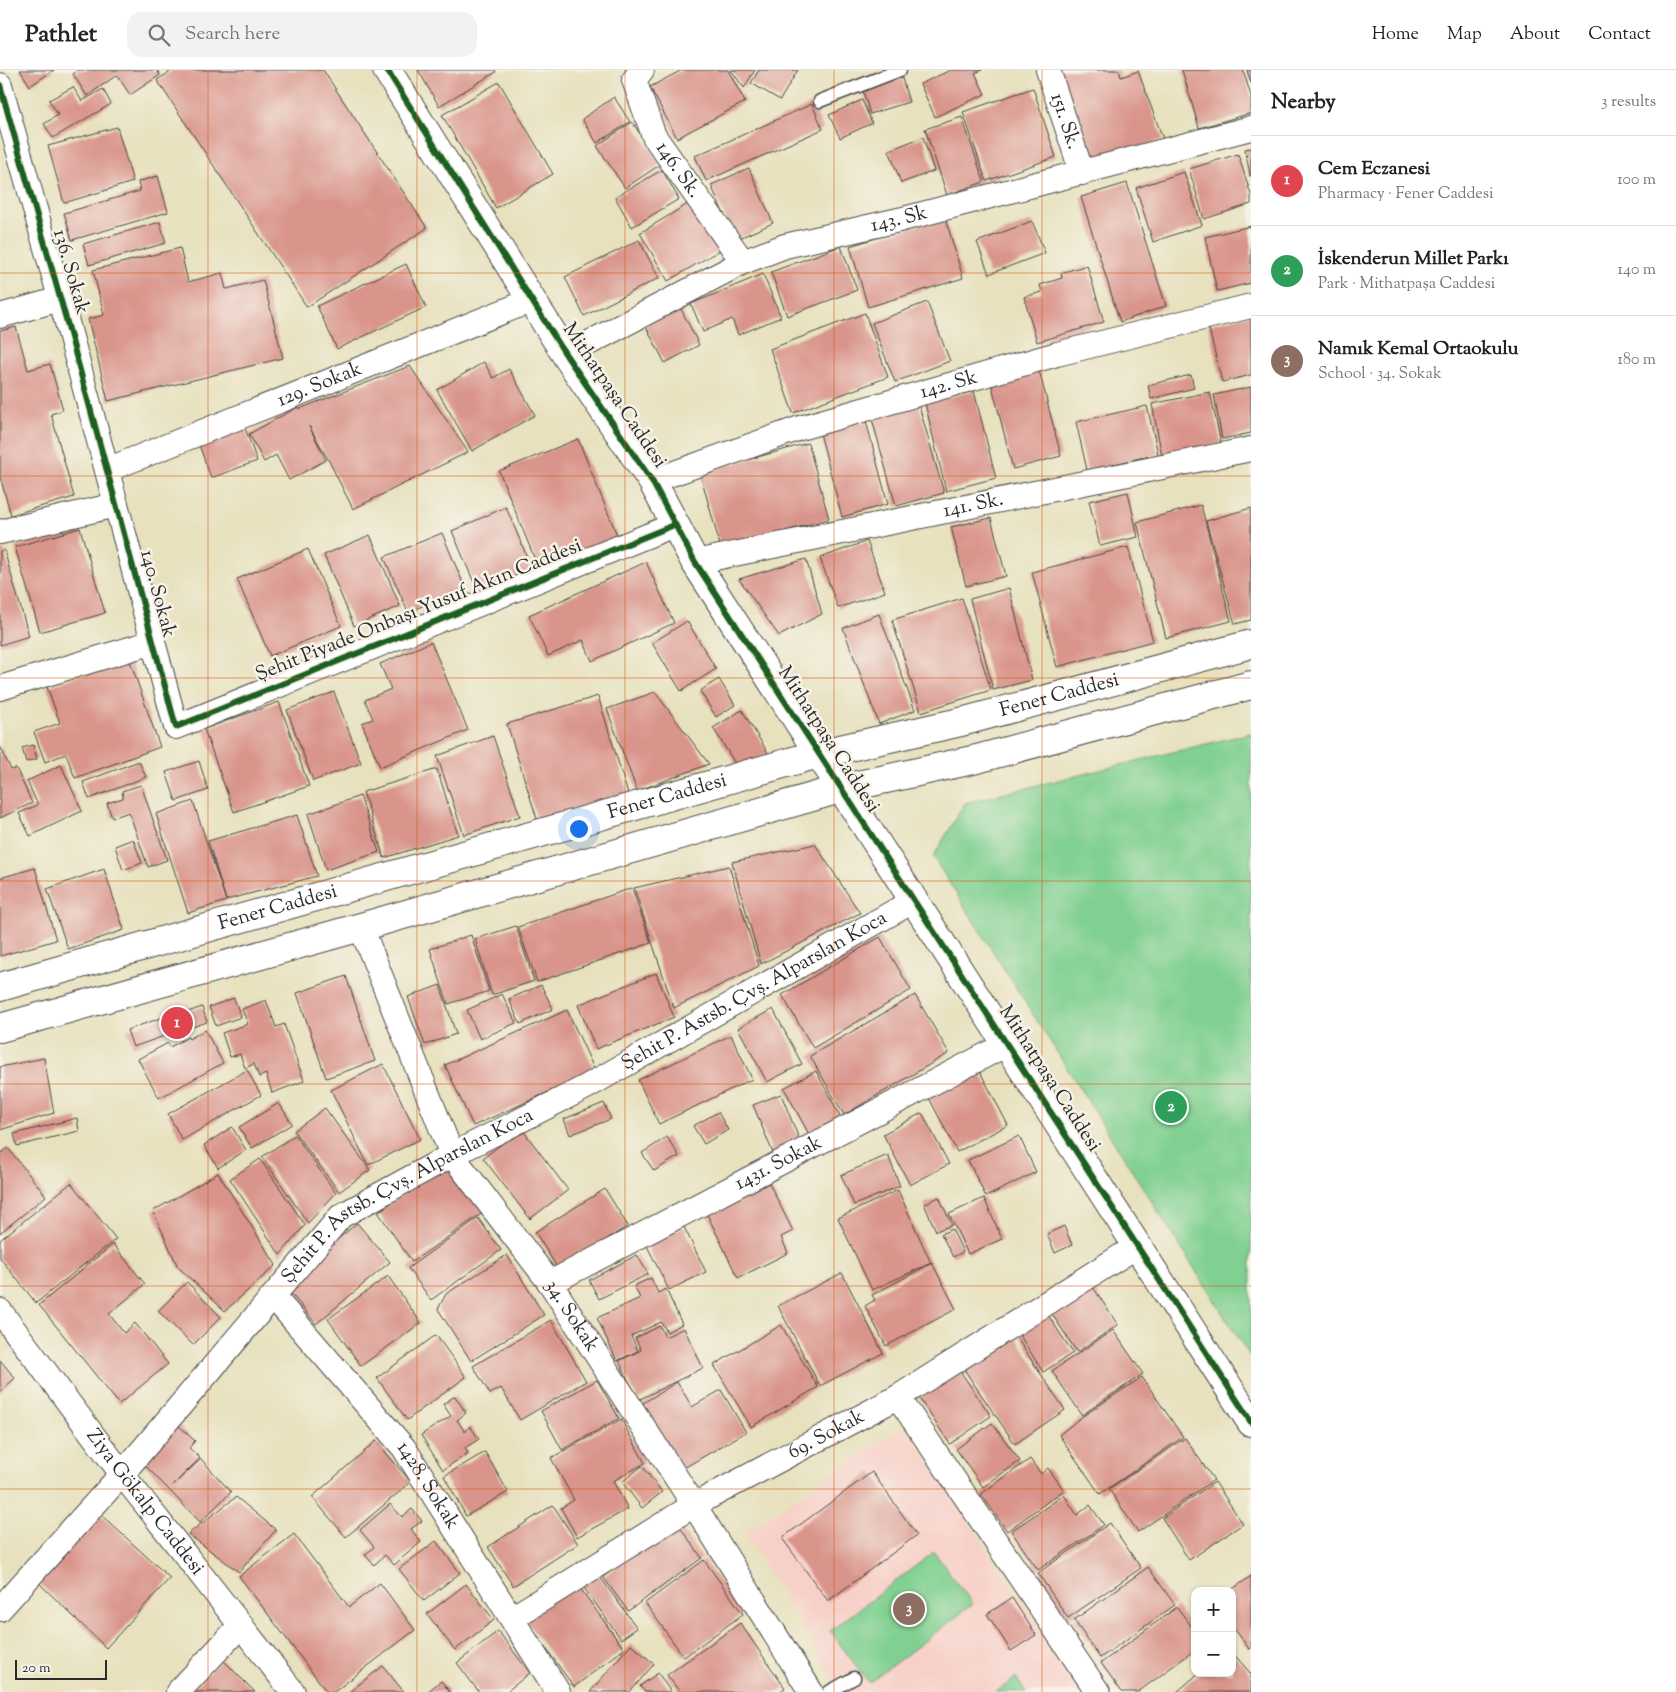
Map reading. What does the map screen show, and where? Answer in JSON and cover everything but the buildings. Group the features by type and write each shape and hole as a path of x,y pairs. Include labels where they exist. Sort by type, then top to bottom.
{"main road":[{"name":"Mithatpaşa Caddesi","path":"387,70 566,355 652,481 695,562 840,789 1251,1422"},
{"name":"Fener Caddesi","path":"0,987 818,754 965,721 1251,644"},
{"name":"Fener Caddesi","path":"0,1028 361,928 840,789 977,759 1251,685"}],"street":[{"name":"146. Sk.","path":"642,70 634,80 654,136 743,262"},
{"name":"151. Sk.","path":"1048,70 1082,173"},
{"name":"136. Sokak","path":"0,85 106,470"},
{"name":"143. Sk","path":"566,355 743,262 786,246 902,219 1251,128"},
{"path":"0,316 60,299"},
{"name":"129. Sokak","path":"106,470 532,300"},
{"name":"142. Sk","path":"652,481 800,428 1057,354 1251,306"},
{"name":"141. Sk.","path":"695,562 1251,448"},
{"name":"140. Sokak","path":"106,470 176,727"},
{"path":"0,532 116,505"},
{"name":"Şehit Piyade Onbaşı Yusuf Akın Caddesi","path":"176,727 674,525"},
{"path":"0,688 153,642"},
{"name":"Şehit P. Astsb. Çvş. Alparslan Koca","path":"0,1609 122,1474 341,1216 452,1155 586,1087 913,901"},
{"name":"34. Sokak","path":"361,928 452,1155 550,1283 694,1505 811,1692"},
{"name":"1431. Sokak","path":"550,1283 1007,1044"},
{"name":"69. Sokak","path":"512,1618 694,1505 898,1397 1137,1246"},
{"name":"1428. Sokak","path":"273,1296 404,1448 558,1692"},
{"name":"Ziya Gökalp Caddesi","path":"0,1311 122,1474 293,1692"},
{"path":"898,1397 1098,1692"},
{"path":"178,1692 241,1625"}],"lane":[{"path":"820,101 900,70"},
{"path":"829,1692 854,1678"}],"shaded area":[{"path":"905,1426 1081,1692 841,1692 745,1532"}],"green space":[{"path":"1251,733 1251,1358 933,857 965,803"},
{"path":"934,1552 973,1604 869,1683 830,1631"},
{"path":"1016,1678 1026,1692 996,1692"}],"cycle path":[{"path":"387,70 566,355 652,481 695,562 1251,1422"},
{"path":"0,85 68,326 176,727 674,525"}],"place":[{"name":"Cem Eczanesi","path":"177,1023"},
{"name":"İskenderun Millet Parkı","path":"1171,1107"},
{"name":"Namık Kemal Ortaokulu","path":"909,1609"}]}
